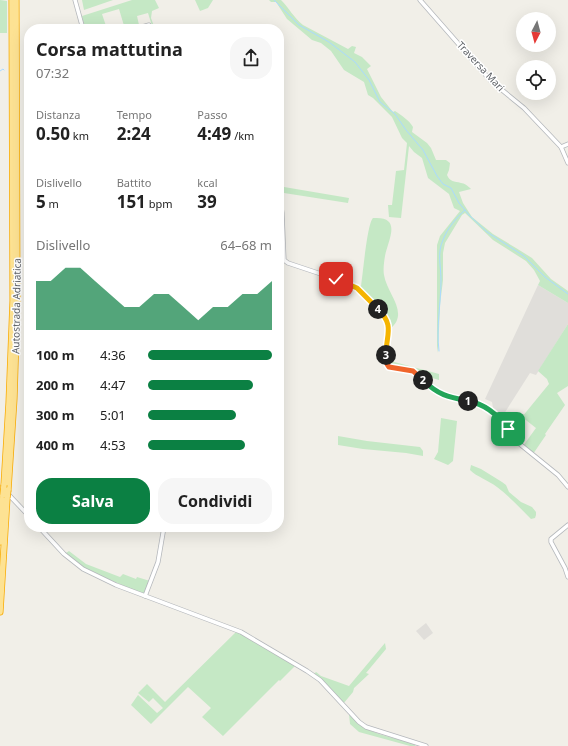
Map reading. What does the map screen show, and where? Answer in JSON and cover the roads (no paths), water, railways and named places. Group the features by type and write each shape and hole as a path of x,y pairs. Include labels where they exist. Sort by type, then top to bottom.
{"highway":[{"name":"Autostrada Adriatica","path":"0,612 5,496 2,485 9,403 13,301 12,0"},
{"name":"Autostrada Adriatica","path":"0,542 5,496 8,490 14,399 17,302 16,0"}],"street":[{"path":"75,0 82,24"},
{"name":"Traversa Mari","path":"420,0 492,81 524,108 560,147 568,163"},
{"path":"560,147 568,144"},
{"path":"284,260 288,263 336,279 357,288 369,299 388,321 386,360 389,367 413,371 432,389 441,394 486,407 504,424 516,441 558,475 568,487"},
{"path":"2,485 24,510"},
{"path":"568,525 551,539 551,542 568,577"},
{"path":"44,532 64,554 83,569 116,586 241,632 316,677 359,722 366,727 426,746"},
{"path":"145,596 158,562 163,532"}],"waterway":[{"path":"274,0 299,25 329,42 355,62 369,80 380,102 395,114 423,150 437,176 443,184 451,188 459,203 469,215 487,232 524,256 545,277 568,294"},
{"path":"0,71 3,69 4,70"},
{"path":"439,351 438,333 441,280 440,249 449,228 465,210"}]}
